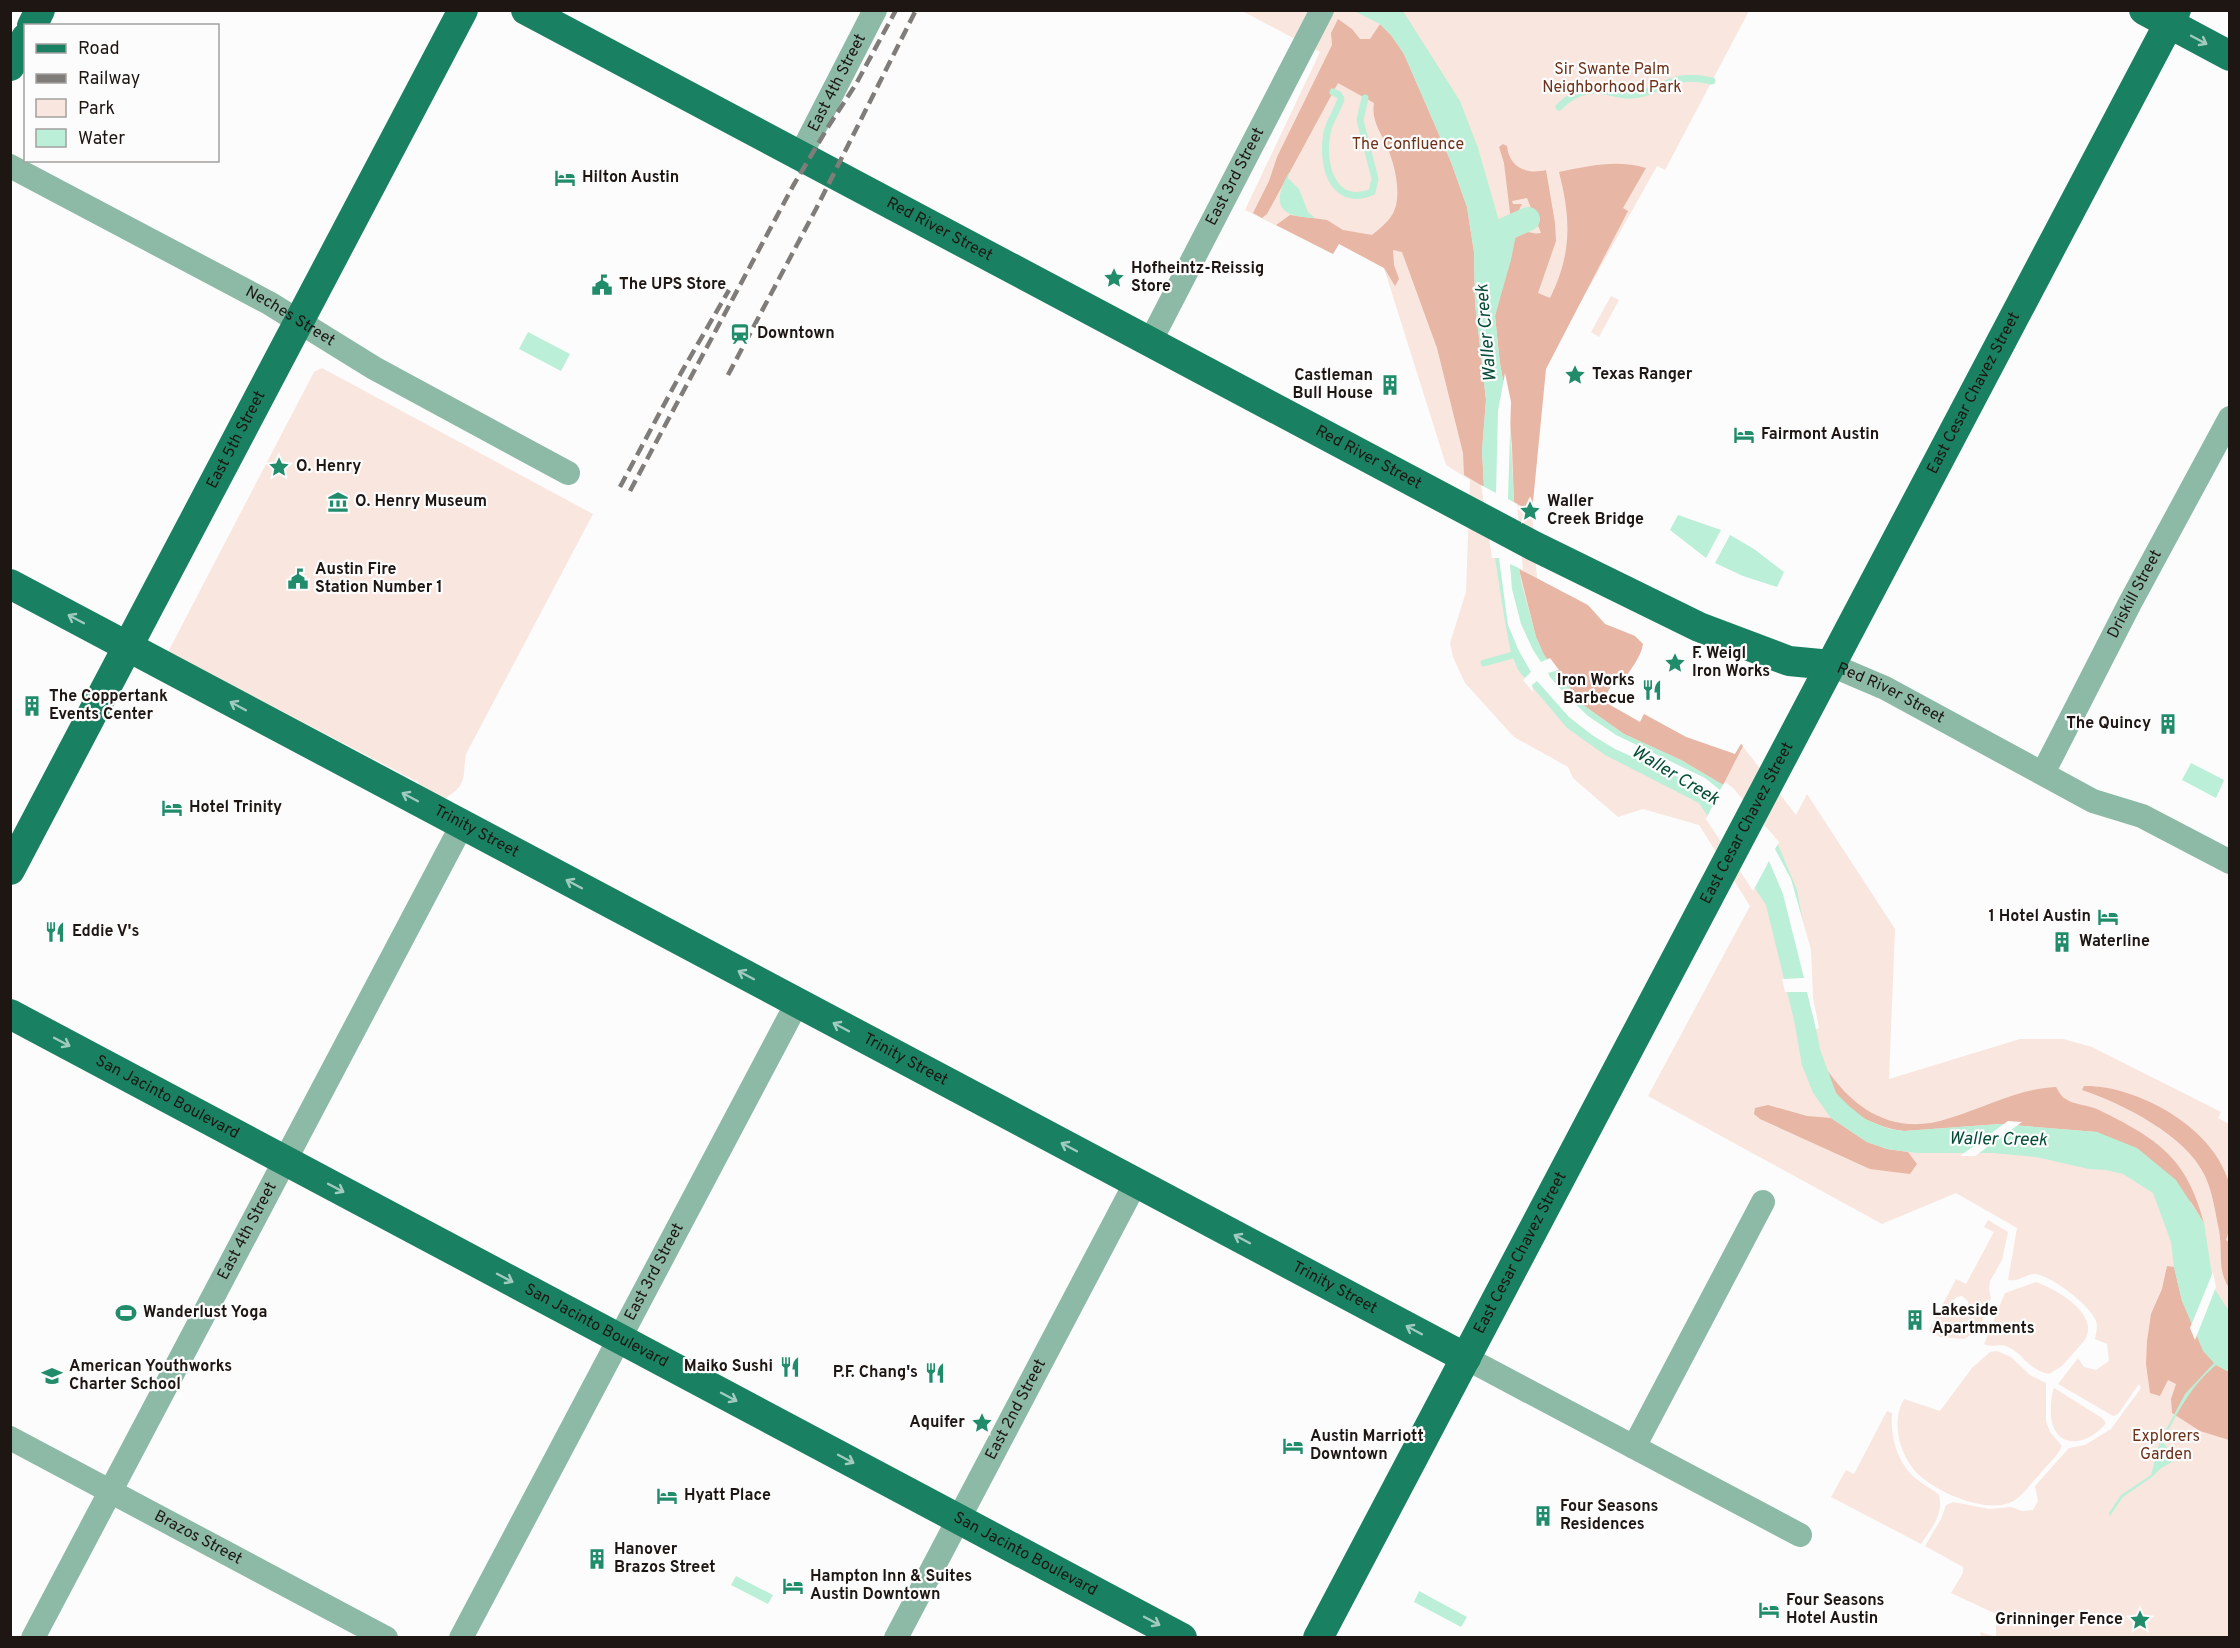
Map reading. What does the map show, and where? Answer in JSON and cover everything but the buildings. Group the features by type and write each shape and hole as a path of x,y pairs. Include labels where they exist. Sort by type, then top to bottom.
{"main road":[{"path":"33,24 40,10"},
{"name":"East 5th Street","path":"10,870 463,10"},
{"name":"Red River Street","path":"526,10 1534,546 1699,627 1789,661 1831,665"},
{"path":"2163,15 2229,56"},
{"name":"East Cesar Chavez Street","path":"1318,1638 1831,665 2163,15"},
{"path":"10,66 24,42"},
{"name":"Trinity Street","path":"10,584 1466,1358"},
{"name":"San Jacinto Boulevard","path":"10,1014 1182,1638"}],"street":[{"name":"East 4th Street","path":"800,156 875,10"},
{"name":"East 3rd Street","path":"1150,342 1320,14"},
{"name":"Neches Street","path":"10,166 260,298 374,368 568,473"},
{"name":"Driskill Street","path":"2043,773 2130,603 2223,447 2229,418"},
{"name":"Red River Street","path":"1831,665 1886,688 2093,801 2142,816 2229,862"},
{"name":"East 4th Street","path":"33,1638 462,825"},
{"name":"East 3rd Street","path":"461,1638 797,1003"},
{"name":"East 2nd Street","path":"896,1638 1136,1182"},
{"path":"1634,1448 1763,1202"},
{"name":"Trinity Street","path":"1466,1358 1800,1535"},
{"name":"Brazos Street","path":"10,1438 386,1638"}],"green space":[{"name":"The Confluence","path":"1242,11 1749,11 1665,170 1657,166 1545,366 1532,510 1537,578 1596,614 1605,624 1635,636 1603,701 1640,722 1644,714 1686,737 1735,754 1741,744 1796,815 1807,794 1895,929 1889,1079 2020,1039 2063,1039 2092,1047 2221,1112 2218,1118 2229,1124 2229,1637 1996,1637 1996,1614 1951,1593 1963,1573 1963,1567 1925,1546 1941,1519 1946,1505 1953,1502 1989,1509 2011,1507 2022,1511 2033,1510 2038,1501 2035,1486 2069,1448 2085,1445 2111,1429 2141,1388 2139,1384 2118,1414 2113,1416 2058,1384 2078,1358 2084,1367 2096,1370 2109,1361 2107,1344 2095,1339 2096,1321 2086,1307 2050,1279 2034,1274 2008,1280 2017,1228 1956,1193 1882,1224 1648,1096 1750,906 1699,825 1643,809 1618,817 1573,778 1568,767 1514,737 1465,683 1453,657 1450,643 1466,592 1470,480 1446,465 1384,268 1339,243 1333,254 1245,210 1320,52"},
{"path":"1338,19 1352,29 1360,39 1370,39 1380,24 1391,35 1404,54 1451,162 1467,207 1474,252 1475,303 1486,400 1482,451 1484,487 1464,475 1463,453 1437,348 1402,252 1393,250 1394,265 1399,279 1395,286 1384,268 1339,244 1333,254 1276,225 1290,215 1327,220 1343,230 1372,235 1390,218 1397,200 1397,181 1390,154 1375,121 1374,103 1338,83 1267,214 1262,218 1253,213 1269,181 1277,157 1332,45 1331,33"},
{"path":"1503,144 1507,146 1511,159 1520,168 1532,171 1546,170 1556,241 1538,293 1550,298 1566,251 1566,205 1559,172 1613,164 1646,168 1623,208 1628,211 1546,369 1532,512 1514,502 1509,410 1500,364 1495,316 1517,230 1541,233 1527,198 1512,201 1513,204 1522,204 1511,221 1504,163 1499,147"},
{"path":"1611,296 1619,300 1599,337 1591,332"},
{"path":"322,368 593,514 466,754 461,784 444,799 426,795 418,782 168,652 314,372"},
{"path":"1519,569 1588,605 1605,624 1635,636 1643,644 1637,659 1622,683 1614,680 1603,701 1640,722 1644,714 1686,737 1735,754 1741,744 1743,746 1723,785 1681,760 1624,734 1583,705 1544,655 1536,637"},
{"path":"1828,1071 1852,1099 1866,1109 1880,1117 1913,1124 1931,1123 2028,1091 2056,1087 2068,1100 2095,1108 2154,1141 2179,1166 2189,1182 2204,1223 2191,1202 2097,1132 2000,1124 1904,1131 1895,1129 1866,1119 1849,1108 1836,1093"},
{"path":"2084,1086 2126,1093 2169,1112 2205,1141 2218,1158 2230,1189 2230,1221 2226,1240 2229,1242 2229,1288 2223,1274 2220,1238 2212,1196 2208,1182 2196,1161 2169,1134 2134,1113 2082,1090"},
{"path":"1768,1105 1807,1116 1831,1118 1867,1142 1887,1149 1908,1152 1917,1164 1910,1174 1870,1169 1760,1119 1754,1114 1755,1108"},
{"path":"1988,1220 2008,1232 2002,1260 1990,1281 1991,1298 1979,1330 1964,1339 1940,1337 1929,1331 1956,1279 1966,1284 1994,1232 1984,1227","holes":["1962,1296 1968,1301 1969,1306 1964,1313 1954,1312 1951,1303 1957,1297"]},
{"path":"2167,1266 2174,1267 2182,1301 2215,1364 2229,1372 2229,1440 2200,1431 2172,1413 2171,1399 2176,1384 2168,1380 2160,1396 2150,1393 2146,1364 2147,1341 2151,1314 2162,1289"},
{"path":"2036,1282 2074,1304 2087,1322 2088,1331 2084,1341 2062,1366 2049,1374 2031,1366 2008,1347 1984,1344 2005,1293"},
{"path":"1997,1351 2011,1357 2030,1375 2046,1383 2046,1421 2050,1432 2062,1446 2054,1458 2017,1498 2009,1503 1986,1505 1973,1503 1946,1493 1916,1472 1901,1447 1898,1417 1904,1399 1940,1411 1972,1368 1990,1352"},
{"path":"2054,1388 2102,1418 2106,1423 2097,1432 2078,1441 2069,1441 2061,1437 2055,1430 2052,1420 2051,1401"},
{"path":"1887,1411 1892,1413 1894,1442 1906,1468 1919,1481 1939,1495 1938,1515 1921,1544 1831,1497 1846,1470 1854,1474"},
{"path":"1980,1632 1996,1637 1981,1637"}],"water":[{"name":"Waller Creek","path":"1354,11 1403,11 1460,101 1478,148 1499,221 1511,221 1517,230 1495,316 1500,364 1509,410 1516,541 1521,582 1536,637 1544,655 1583,705 1624,734 1681,760 1732,790 1779,847 1797,890 1808,949 1810,999 1820,1049 1836,1093 1865,1119 1889,1129 1904,1131 2000,1124 2097,1132 2137,1148 2176,1180 2204,1223 2214,1288 2229,1311 2229,1372 2216,1365 2199,1382 2180,1410 2163,1442 2174,1457 2174,1461 2123,1497 2110,1516 2109,1513 2121,1495 2151,1475 2160,1441 2185,1394 2214,1363 2203,1351 2182,1301 2171,1242 2153,1193 2123,1174 2036,1157 1993,1153 1917,1153 1887,1149 1867,1142 1831,1118 1813,1093 1802,1065 1794,1020 1766,905 1699,803 1605,755 1567,728 1518,670 1511,653 1505,622 1484,487 1482,451 1486,400 1475,303 1474,252 1467,207 1451,162 1404,54 1380,24"},
{"path":"1289,172 1288,178 1299,189 1308,212 1315,218 1293,215 1282,207 1280,193"},
{"path":"528,332 570,354 561,371 519,349"},
{"path":"1678,515 1721,530 1706,558 1670,530"},
{"path":"1730,535 1754,549 1784,572 1777,587 1743,576 1715,563"},
{"path":"2191,763 2224,780 2216,798 2182,780"},
{"path":"736,1576 773,1595 768,1604 731,1585"},
{"path":"1419,1591 1467,1617 1461,1627 1414,1602"}],"pier":[{"path":"1505,373 1511,402 1508,499 1517,504 1523,570 1510,564 1512,589 1521,624 1533,650 1541,662 1550,658 1559,670 1548,673 1550,677 1588,716 1616,735 1705,778 1720,790 1725,782 1733,788 1779,842 1775,849 1791,879 1811,950 1813,998 1819,1028 1816,1029 1807,992 1785,992 1782,979 1804,978 1783,894 1769,861 1753,891 1706,819 1715,801 1680,778 1615,749 1592,735 1569,717 1537,681 1532,685 1533,692 1523,680 1531,672 1508,625 1499,558 1492,558 1481,485 1496,493 1498,411"},
{"path":"2008,1121 2022,1122 1975,1156 1960,1156"},
{"path":"2213,1272 2216,1287 2195,1340 2190,1328"}],"waterway":[{"path":"1559,107 1571,97 1586,91 1596,90 1634,95 1680,79 1694,78 1712,81"},
{"path":"1333,92 1341,99 1328,129 1327,167 1331,178 1346,194 1358,195 1372,192 1375,179 1360,120 1365,98"},
{"path":"1486,238 1528,219"},
{"path":"1484,663 1513,655"}],"railway":[{"path":"630,491 793,186 856,84 896,10"},
{"path":"728,375 817,207 916,10"},
{"path":"620,487 681,373 729,290"}],"place":[{"name":"Hilton Austin","path":"565,178"},
{"name":"Hofheintz-Reissig Store","path":"1114,278"},
{"name":"The UPS Store","path":"602,285"},
{"name":"Downtown","path":"740,334"},
{"name":"Texas Ranger","path":"1575,375"},
{"name":"Castleman Bull House","path":"1390,385"},
{"name":"Fairmont Austin","path":"1744,435"},
{"name":"O. Henry","path":"279,467"},
{"name":"O. Henry Museum","path":"338,502"},
{"name":"Waller Creek Bridge","path":"1530,511"},
{"name":"Austin Fire Station Number 1","path":"298,579"},
{"name":"F. Weigl Iron Works","path":"1675,663"},
{"name":"Iron Works Barbecue","path":"1652,690"},
{"name":"The Coppertank Events Center","path":"32,706"},
{"name":"The Quincy","path":"2168,724"},
{"name":"Hotel Trinity","path":"172,808"},
{"name":"1 Hotel Austin","path":"2108,917"},
{"name":"Eddie V's","path":"55,932"},
{"name":"Waterline","path":"2062,942"},
{"name":"Wanderlust Yoga","path":"126,1313"},
{"name":"Lakeside Apartmments","path":"1915,1320"},
{"name":"Maiko Sushi","path":"790,1367"},
{"name":"P.F. Chang's","path":"935,1373"},
{"name":"American Youthworks Charter School","path":"52,1376"},
{"name":"Aquifer","path":"982,1423"},
{"name":"Austin Marriott Downtown","path":"1293,1446"},
{"name":"Hyatt Place","path":"667,1496"},
{"name":"Four Seasons Residences","path":"1543,1516"},
{"name":"Hanover Brazos Street","path":"597,1559"},
{"name":"Hampton Inn & Suites Austin Downtown","path":"793,1586"},
{"name":"Four Seasons Hotel Austin","path":"1769,1610"},
{"name":"Grinninger Fence","path":"2140,1620"}],"park label":[{"name":"Sir Swante Palm Neighborhood Park","path":"1612,79"},
{"name":"Explorers Garden","path":"2166,1446"}]}
